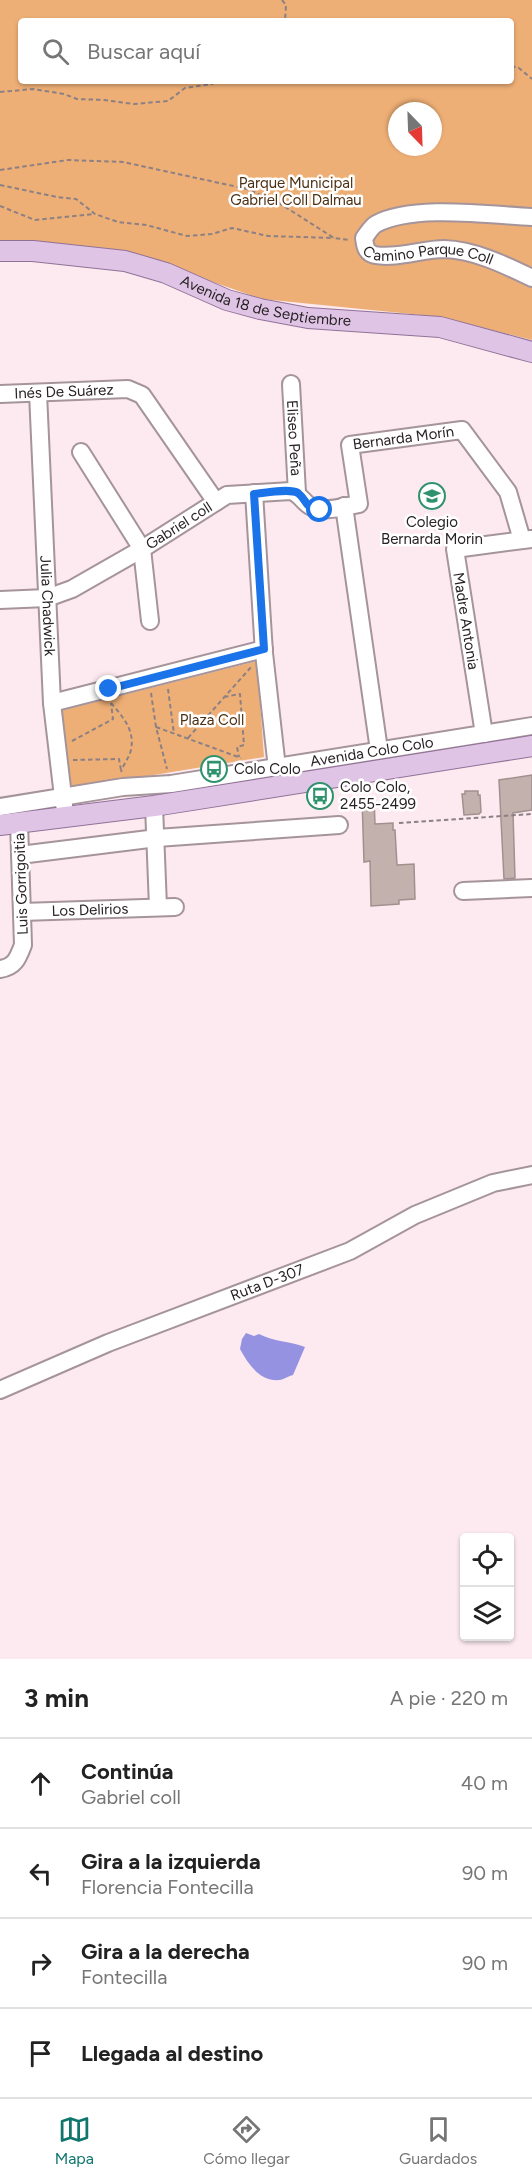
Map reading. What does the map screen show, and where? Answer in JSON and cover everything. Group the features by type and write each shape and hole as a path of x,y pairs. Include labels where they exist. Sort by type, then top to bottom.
{"main road":[{"name":"Avenida 18 de Septiembre","path":"0,251 33,251 125,261 166,273 226,300 260,309 308,318 440,327 532,352"},
{"name":"Avenida Colo Colo","path":"10,824 154,806 532,746"}],"street":[{"name":"Camino Parque Coll","path":"532,217 429,212 393,218 374,225 364,238 366,249 372,255 383,256 445,249 476,255 532,278"},
{"name":"Eliseo Peña","path":"291,384 297,493"},
{"name":"Inés De Suárez","path":"0,394 128,389 142,395 216,502"},
{"name":"Julia Chadwick","path":"38,393 52,703 62,796 68,817"},
{"name":"Bernarda Morín","path":"379,750 352,505 351,445 462,430 508,492 527,540"},
{"path":"81,452 142,549 150,621"},
{"name":"Gabriel coll","path":"0,600 47,598 72,589 142,549 227,495 286,491 297,493"},
{"path":"297,493 303,501 320,510 352,505"},
{"path":"254,494 271,768 291,784"},
{"name":"Madre Antonia","path":"484,734 455,549 527,540"},
{"path":"52,703 110,696 166,674 264,651"},
{"name":"Avenida Colo Colo","path":"0,807 62,796 122,779 171,784 532,726"},
{"name":"Los Delirios","path":"22,912 166,907 154,806"},
{"name":"Luis Gorrigoitia","path":"0,969 16,962 23,945 20,855 10,824"},
{"path":"20,855 156,838 339,825"},
{"path":"463,891 532,888"},
{"name":"Ruta D-307","path":"0,1390 108,1343 350,1251 415,1215 493,1182 532,1175"}],"path":[{"path":"282,0 286,4 285,18"},
{"path":"514,67 532,79"},
{"path":"0,92 33,89 64,94 77,99 134,104 168,101 185,88 204,84"},
{"path":"0,170 68,160 123,162 201,177 247,189 279,203 334,238"},
{"path":"0,185 76,200 95,214 118,222 146,225 188,236 212,234 232,228 268,236 355,240 364,238"},
{"path":"0,206 35,220 95,214"},
{"path":"188,739 264,651"},
{"path":"166,674 174,734"},
{"path":"149,679 156,727 171,784"},
{"path":"224,697 240,694 244,745 237,747 239,757"},
{"path":"58,754 113,719 110,696"},
{"path":"110,696 132,735 130,752 122,779"},
{"path":"156,727 271,768"},
{"path":"58,754 119,759 122,779"},
{"path":"399,823 532,814"}],"green space":[{"name":"Parque Municipal Gabriel Coll Dalmau","path":"0,0 532,0 532,340 441,317 262,299 135,255 0,243"},
{"name":"Plaza Coll","path":"257,661 264,757 68,789 60,711"}],"shaded area":[{"path":"246,1333 254,1336 259,1334 270,1339 305,1347 293,1375 273,1380 255,1371 240,1349"}],"building":[{"path":"532,775 532,810 513,813 515,878 504,879 499,780"},
{"path":"465,791 478,791 481,812 479,814 464,815 462,794 465,794"},
{"path":"374,797 375,824 393,823 397,865 414,864 415,899 399,900 399,904 371,906 370,861 364,862 362,798"}],"place":[{"name":"Colegio Bernarda Morin","path":"432,496"},
{"name":"Colo Colo","path":"214,769"},
{"name":"Colo Colo, 2455-2499","path":"320,796"}],"route":[{"path":"109,689 264,649 254,494 291,491 297,493 313,508 320,510"}]}
